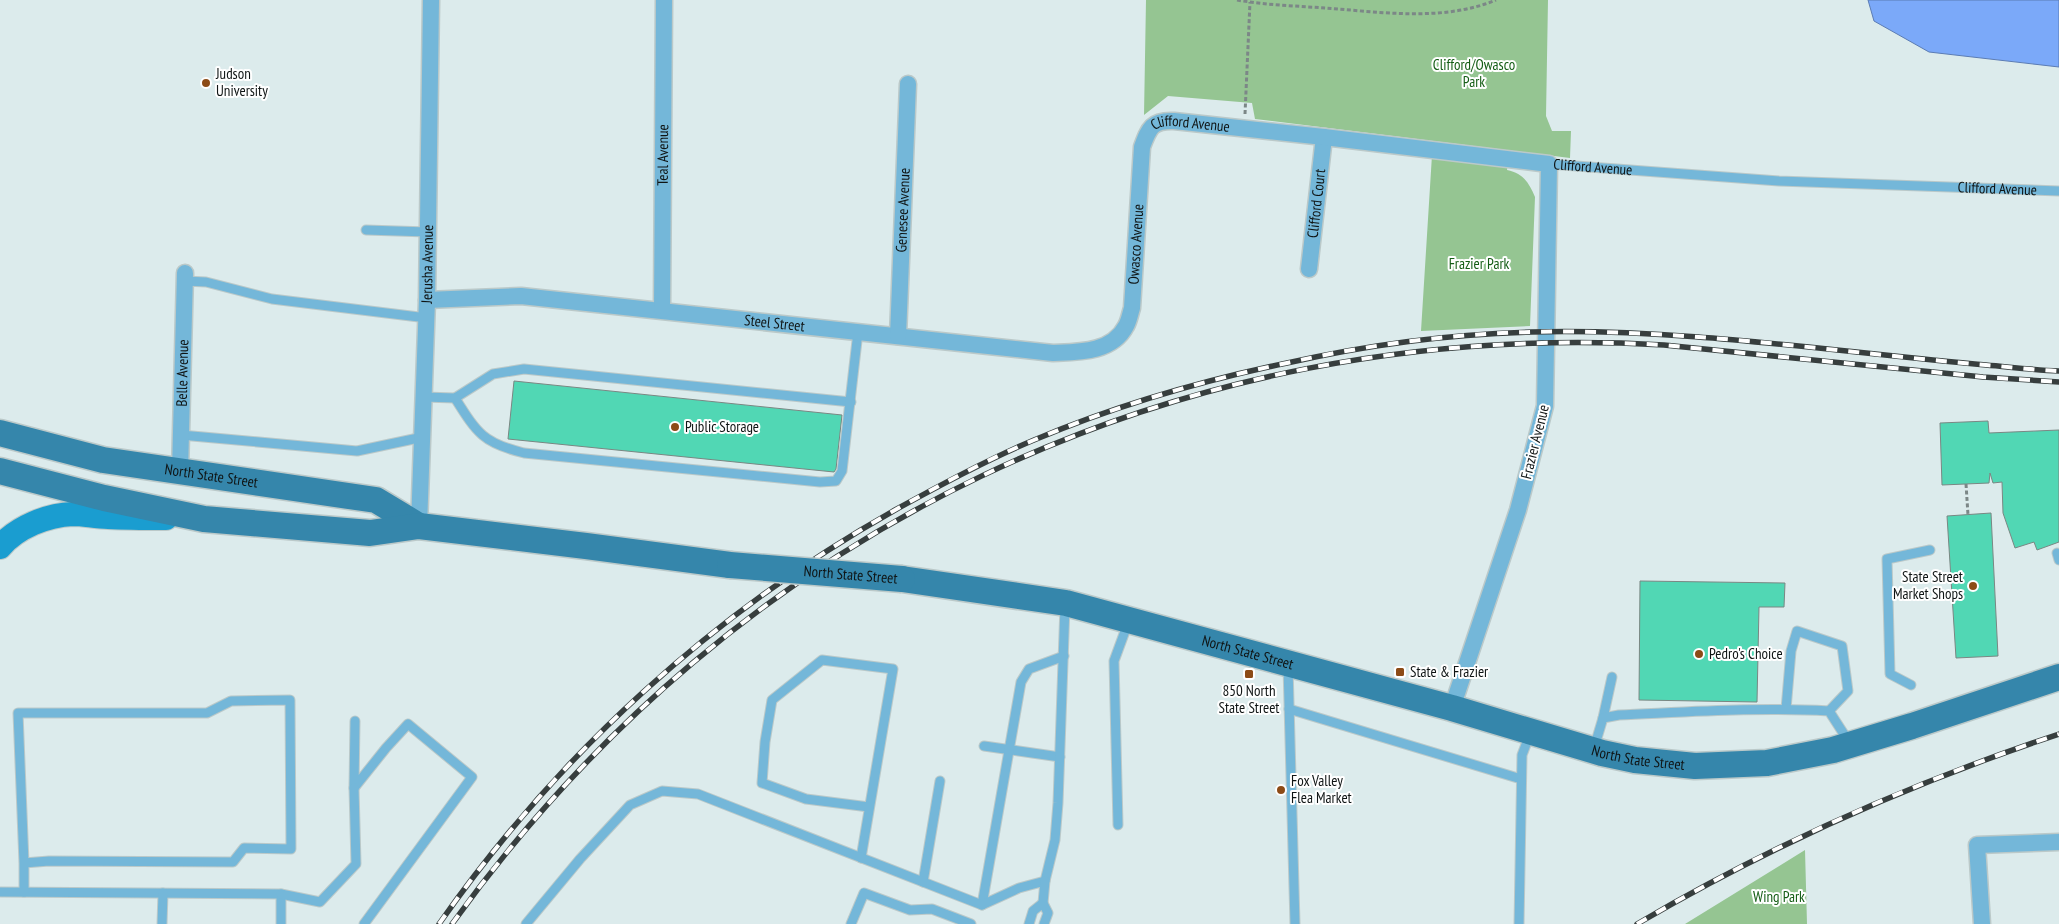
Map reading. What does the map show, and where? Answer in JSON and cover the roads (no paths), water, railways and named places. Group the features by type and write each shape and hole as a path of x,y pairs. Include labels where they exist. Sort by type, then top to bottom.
{"main road":[{"name":"North State Street","path":"0,433 103,460 376,500 419,526"},
{"name":"North State Street","path":"0,471 104,498 204,519 370,533 419,526 730,565 902,579 1066,603 1452,708 1593,751 1635,760 1695,766 1767,763 1851,744 2059,677"},
{"path":"0,547 19,530 55,516 73,514 108,517 204,519"}],"street":[{"name":"Jerusha Avenue","path":"419,526 427,318 431,0"},
{"name":"Teal Avenue","path":"662,310 664,0"},
{"name":"Genesee Avenue","path":"898,336 908,84"},
{"name":"Clifford Avenue","path":"1142,147 1147,133 1154,124 1164,121 1324,136 1549,164"},
{"name":"Clifford Court","path":"1309,269 1324,136"},
{"name":"Owasco Avenue","path":"1117,338 1126,327 1132,308 1142,147"},
{"name":"Frazier Avenue","path":"1452,708 1518,510 1546,406 1549,164"},
{"name":"Belle Avenue","path":"180,472 185,277"},
{"name":"Steel Street","path":"427,300 521,296 1052,353 1080,352 1101,348 1117,338"},
{"path":"1982,924 1978,845 2059,842"}],"lane":[{"name":"Clifford Avenue","path":"1549,164 1779,181 2059,191"},
{"path":"366,230 428,232"},
{"path":"185,277 272,299 427,318"},
{"path":"455,398 476,430 501,448 524,453 820,482 836,481 842,471 858,332"},
{"path":"424,397 455,398 493,374 524,369 851,402"},
{"path":"181,435 357,451 423,437"},
{"path":"1912,684 1890,674 1887,559 1930,550"},
{"path":"1044,924 1048,913 1043,904 1045,881 1055,840 1066,603"},
{"path":"1118,825 1114,661 1129,620"},
{"path":"1603,718 1619,715 1786,709 1829,711 1848,691 1842,646 1797,631 1791,651 1786,709"},
{"path":"982,904 1021,682 1029,668 1064,656"},
{"path":"861,858 870,807 893,669 822,660 772,700 765,742 762,783 806,799 870,807"},
{"path":"1288,664 1295,924"},
{"path":"1593,751 1612,677"},
{"path":"24,863 49,861 233,862 244,848 291,849 290,700 231,701 207,713 18,713 24,892"},
{"path":"1290,709 1521,779"},
{"path":"1829,711 1851,744"},
{"path":"0,892 281,894 320,902 356,864 355,721"},
{"path":"354,788 408,724 472,777 364,924"},
{"path":"1519,924 1522,755 1531,732"},
{"path":"984,746 1060,756"},
{"path":"924,882 940,781"},
{"path":"526,924 580,859 630,805 662,791 698,794 982,904 1019,888 1045,881"},
{"path":"162,924 163,893"},
{"path":"281,894 281,924"},
{"path":"851,924 864,894 910,910 932,909 971,924"},
{"path":"1029,924 1033,911 1043,904"}],"water":[{"path":"1868,0 2059,0 2059,67 1929,52 1874,21"}],"railway":[{"path":"439,924 485,862 535,802 588,745 644,692 703,641 764,594 828,550 895,510 963,473 1034,440 1127,405 1222,378 1347,351 1439,338 1500,333 1588,332 1702,337 2059,371"},
{"path":"452,924 566,785 693,663 832,560 982,476 1141,412 1309,368 1484,346 1664,345 1983,377 2059,382"},
{"path":"1637,924 1739,868 1843,818 1895,795 2003,753 2059,734"}],"place":[{"name":"Judson University","path":"206,83"},
{"name":"Public Storage","path":"675,427"},
{"name":"State Street Market Shops","path":"1973,586"},
{"name":"Pedro's Choice","path":"1699,654"},
{"name":"State & Frazier","path":"1400,672"},
{"name":"850 North State Street","path":"1249,674"},
{"name":"Fox Valley Flea Market","path":"1281,790"}],"park label":[{"name":"Clifford/Owasco Park","path":"1474,74"},
{"name":"Frazier Park","path":"1479,264"},
{"name":"Wing Park","path":"1779,897"}]}
